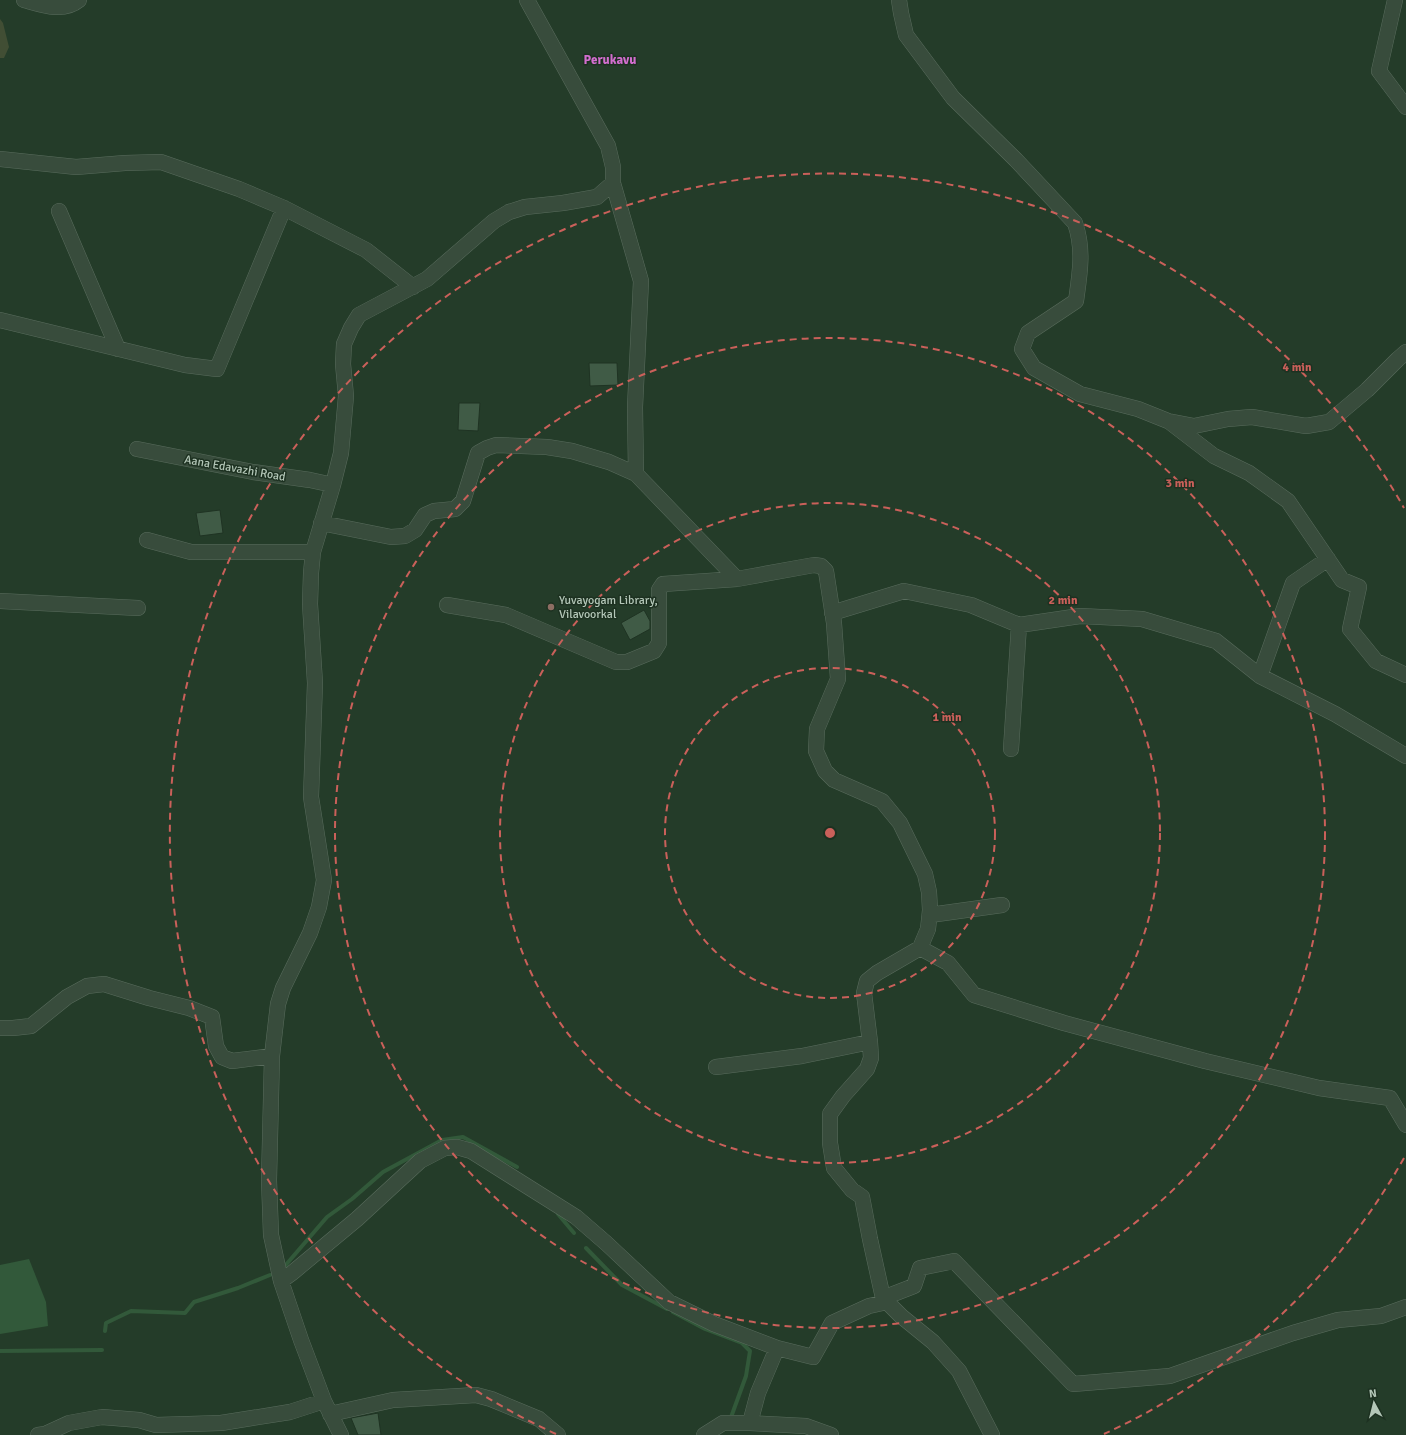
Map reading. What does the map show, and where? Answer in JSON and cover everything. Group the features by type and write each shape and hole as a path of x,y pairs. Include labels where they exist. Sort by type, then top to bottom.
{"street":[{"path":"24,0 44,6 68,7 79,0"},
{"path":"526,0 608,146 613,168 613,183 641,281 635,407 636,474"},
{"path":"899,0 906,35 953,98 1016,160 1074,223 1079,235 1081,266 1076,301 1028,333 1022,349 1034,368 1080,394 1138,409 1168,421 1194,426 1228,419 1252,417 1306,426 1329,422 1367,390 1406,352"},
{"path":"1395,0 1379,71 1406,107"},
{"path":"0,159 76,167 125,162 161,162 284,208 314,225 338,235 366,250 413,287"},
{"path":"341,1435 327,1407 301,1340 281,1281 271,1235 269,1180 272,1056 278,1004 283,988 310,933 319,907 324,880 311,797 314,683 310,604 311,573 321,523 341,453 346,396 343,364 344,344 350,328 360,314 427,279 494,221 509,212 525,207 563,203 597,197 613,183"},
{"path":"0,320 185,365 217,369 284,208"},
{"path":"59,211 118,349"},
{"path":"1168,421 1214,456 1249,473 1288,501 1342,580 1359,587 1350,629 1376,661 1406,675"},
{"path":"321,523 391,537 405,536 415,530 425,515 434,511 455,509 463,501 478,453 496,445 547,447 572,451 609,462 636,474 737,579"},
{"name":"Aana Edavazhi Road","path":"137,449 253,472 310,480 333,485"},
{"path":"147,540 192,552 314,552"},
{"path":"1260,676 1293,583 1328,559"},
{"path":"447,605 506,615 616,662 627,662 654,651 659,643 659,590 663,584 737,579 814,566 821,566 826,571 832,613 838,679 817,729 816,751 825,771 834,780 882,800 900,823 925,874 929,892 930,915 928,929 920,948 877,973 867,981 864,993 871,1058 867,1069 843,1096 830,1114 830,1143 834,1168 852,1190 862,1197 870,1239 885,1300 930,1339 958,1371 992,1435"},
{"path":"832,613 904,590 971,605 1019,625 1080,616 1142,619 1216,641 1260,676 1335,714 1406,756"},
{"path":"0,601 138,608"},
{"path":"1011,749 1019,625"},
{"path":"930,915 1002,905"},
{"path":"920,948 948,963 974,995 1064,1023 1205,1061 1319,1088 1390,1098 1406,1125"},
{"path":"0,1028 31,1026 67,997 87,986 104,984 189,1008 212,1017 216,1046 222,1057 232,1061 237,1061 272,1056"},
{"path":"716,1067 802,1056 870,1042"},
{"path":"281,1281 357,1219 420,1161 445,1148 457,1146 471,1152 576,1217 669,1302 714,1324 777,1348 813,1357 832,1323 914,1286 920,1268 954,1261 1073,1384 1170,1376 1293,1333 1338,1320 1381,1316 1406,1307"},
{"path":"750,1423 758,1393 777,1348"},
{"path":"38,1435 45,1434 70,1423 102,1417 132,1419 156,1425 221,1423 327,1407 393,1400 476,1395 491,1399 539,1419 558,1435"},
{"path":"704,1435 723,1423 750,1423 831,1435"}],"shaded area":[{"path":"0,19 3,23 9,47 4,58 0,58"},
{"path":"29,1259 46,1302 48,1326 0,1334 0,1265"}],"building":[{"path":"589,363 617,363 618,385 590,386"},
{"path":"459,403 480,403 478,431 458,430"},
{"path":"220,510 223,533 200,536 196,513"},
{"path":"644,610 650,621 650,629 630,640 621,623"},
{"path":"378,1413 381,1435 358,1435 351,1418"}],"waterway":[{"path":"284,1267 327,1217 352,1199 383,1172 442,1140 463,1137 517,1167"},
{"path":"558,1214 574,1233"},
{"path":"586,1248 622,1285 667,1309"},
{"path":"105,1331 106,1323 131,1311 185,1313 194,1302 238,1288 270,1275"},
{"path":"673,1312 705,1329 742,1343 750,1351 746,1376 730,1420"},
{"path":"0,1351 102,1350"}],"place":[{"name":"Yuvayogam Library, Vilavoorkal","path":"551,607"}],"district":[{"name":"Perukavu","path":"610,59"}]}
